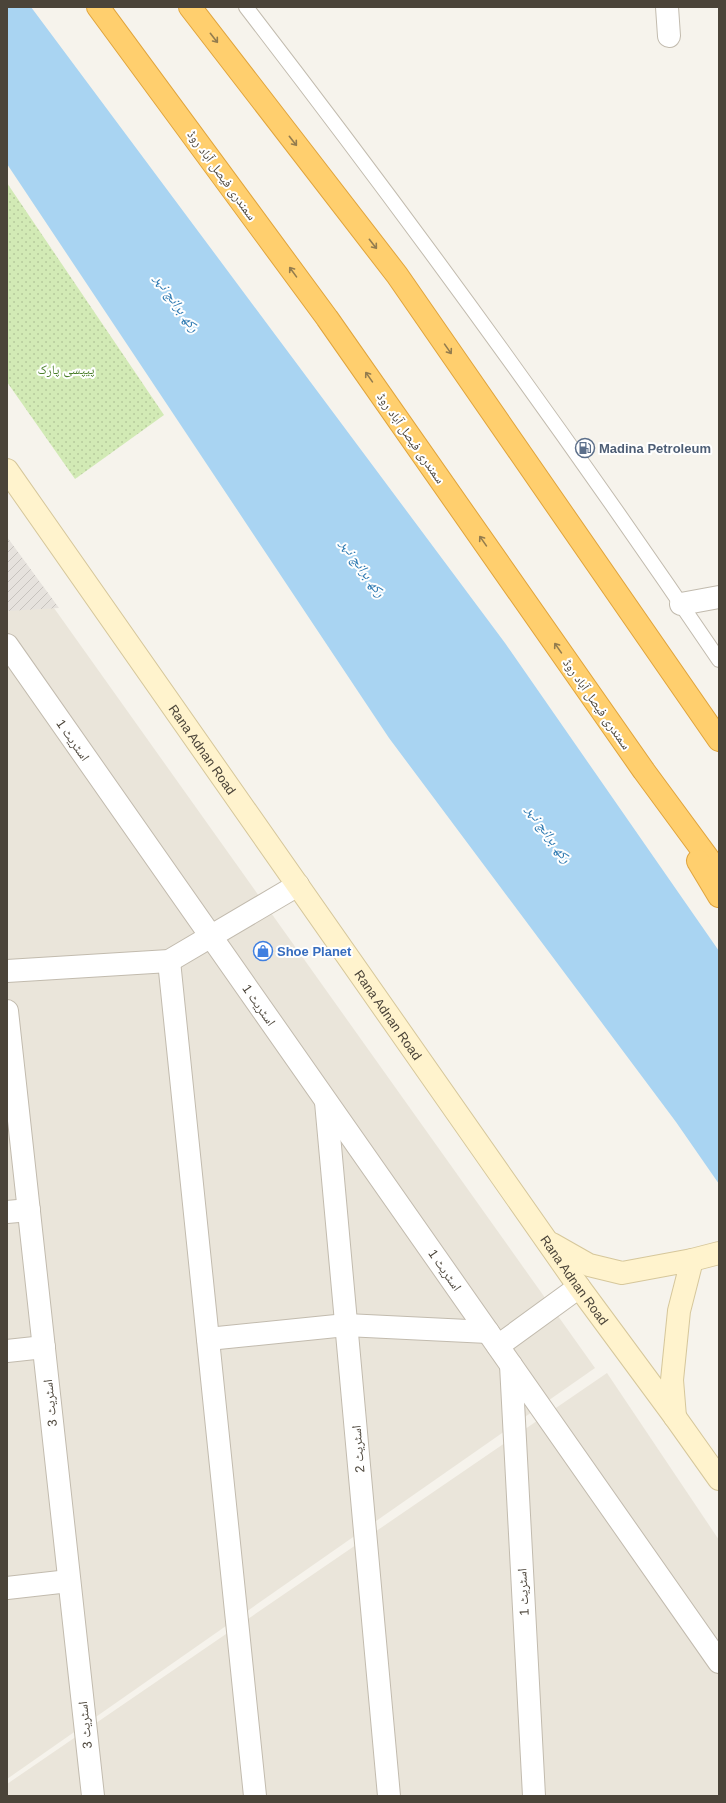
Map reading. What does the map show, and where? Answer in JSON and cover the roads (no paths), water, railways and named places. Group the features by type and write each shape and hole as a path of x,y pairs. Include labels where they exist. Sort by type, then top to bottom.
{"highway":[{"name":"سمندری فیصل آباد روڈ","path":"98,7 327,318 644,771 719,873"},
{"path":"190,7 397,275 719,740"},
{"path":"644,771 719,896"}],"street":[{"path":"667,7 669,36"},
{"name":"Rana Adnan Road","path":"7,470 547,1242 675,1416 719,1479"},
{"path":"681,604 719,597"},
{"name":"اسٹریٹ 1","path":"7,645 719,1662"},
{"path":"7,971 169,961 298,885"},
{"path":"169,961 255,1796"},
{"name":"اسٹریٹ 3","path":"7,1011 93,1796"},
{"name":"اسٹریٹ 2","path":"326,1101 389,1796"},
{"path":"7,1212 29,1210"},
{"path":"547,1242 589,1265 622,1273 692,1260 719,1252"},
{"path":"675,1416 672,1380 679,1311 692,1260"},
{"path":"208,1339 346,1325 493,1339 579,1287"},
{"path":"7,1351 44,1347"},
{"name":"اسٹریٹ 1","path":"511,1365 534,1796"},
{"path":"7,1588 69,1581"}],"lane":[{"path":"246,7 347,138 509,359 719,660"}],"water":[{"name":"رکھ برانچ نہر","path":"7,7 31,7 505,643 719,951 719,1184 676,1122 389,738 7,164"}],"place":[{"name":"Madina Petroleum","path":"585,448"},
{"name":"Shoe Planet","path":"263,951"}],"park label":[{"name":"پیپسی پارک","path":"66,369"}]}
